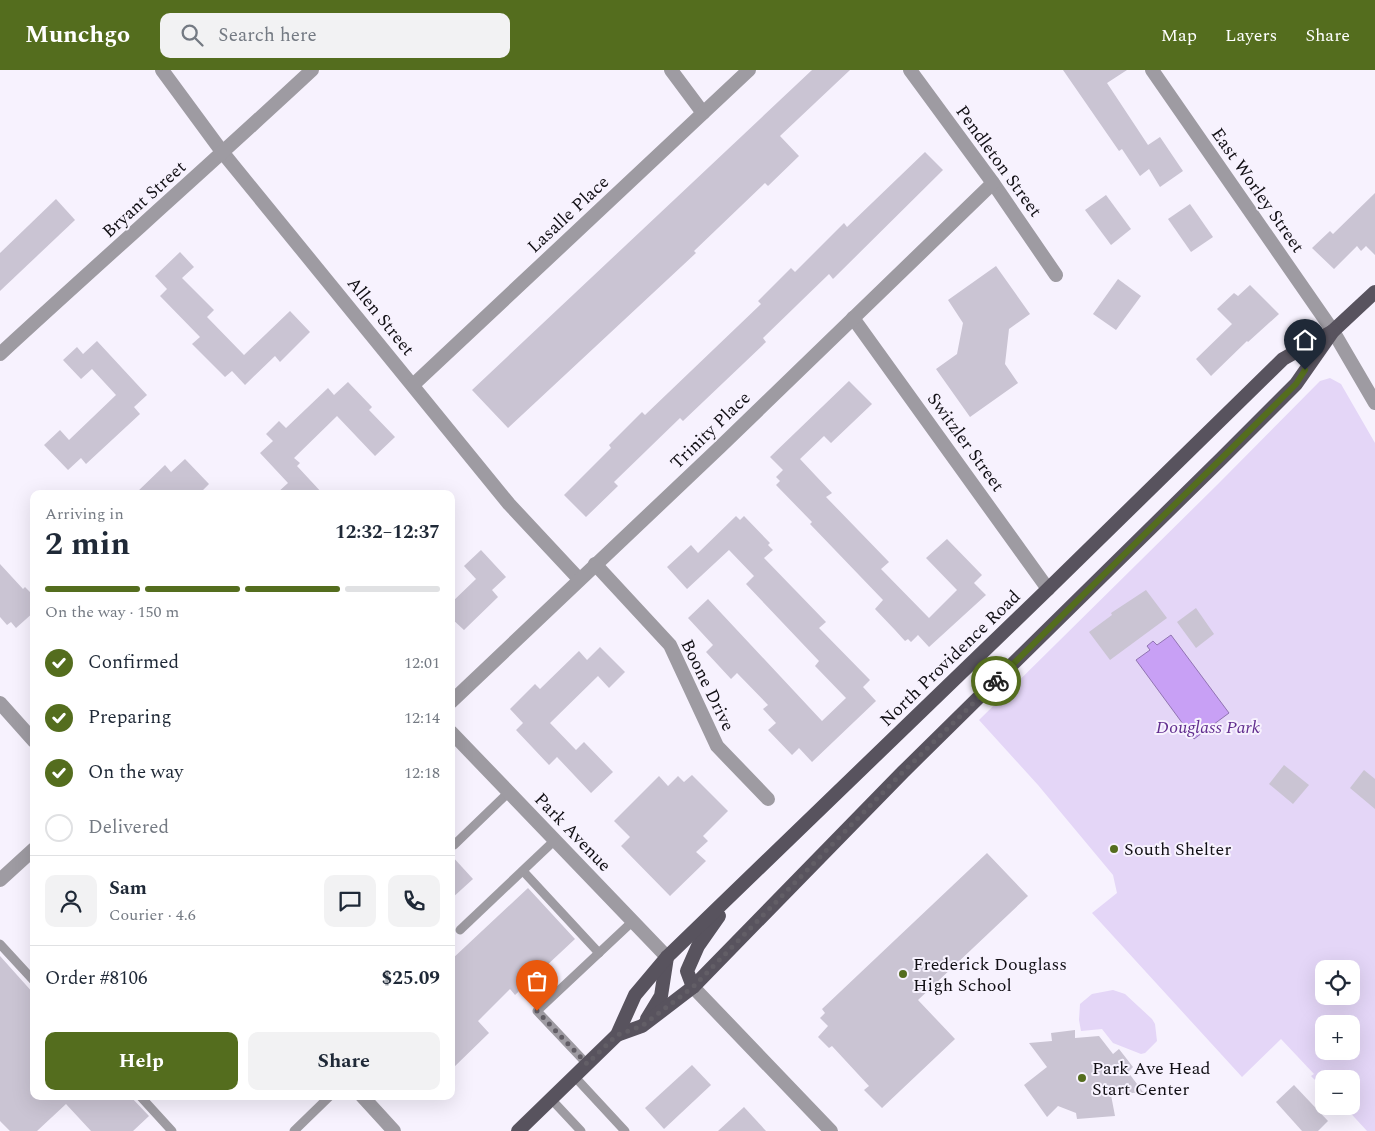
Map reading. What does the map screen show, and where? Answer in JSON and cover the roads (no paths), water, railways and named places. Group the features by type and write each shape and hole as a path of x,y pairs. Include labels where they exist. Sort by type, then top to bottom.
{"main road":[{"name":"North Providence Road","path":"617,1035 642,1026 693,987 903,772 1296,384 1333,331 1375,292"},
{"name":"North Providence Road","path":"518,1131 617,1035 635,995 667,957 1283,359 1333,331"},
{"path":"693,987 687,971 698,946 740,887"},
{"path":"642,1026 661,996 667,957"}],"street":[{"name":"Allen Street","path":"162,70 223,154 509,504 579,579"},
{"name":"Bryant Street","path":"0,354 223,154 312,70"},
{"path":"671,70 703,113"},
{"name":"Lasalle Place","path":"413,385 749,70"},
{"name":"Pendleton Street","path":"910,70 993,183 1056,275"},
{"name":"East Worley Street","path":"1152,70 1333,331 1375,403"},
{"name":"Trinity Place","path":"455,698 720,447 993,183"},
{"name":"Switzler Street","path":"853,318 1048,589"},
{"name":"Boone Drive","path":"595,564 670,645 717,746 768,799"},
{"path":"0,703 30,736"},
{"name":"Park Avenue","path":"455,736 667,957"},
{"path":"0,880 30,853"},
{"path":"693,987 831,1131"},
{"path":"366,1100 394,1131"}],"lane":[{"path":"455,843 509,792"},
{"path":"460,930 555,840"},
{"path":"523,871 599,953"},
{"path":"587,1064 537,1011 633,921"},
{"path":"0,944 30,977"},
{"path":"574,1076 625,1131"},
{"path":"551,1099 581,1131"},
{"path":"144,1100 172,1131"},
{"path":"294,1131 326,1100"}],"place":[{"name":"South Shelter","path":"1114,849"},
{"name":"Frederick Douglass High School","path":"903,974"},
{"name":"Park Ave Head Start Center","path":"1082,1078"}],"park label":[{"name":"Douglass Park","path":"1208,727"}]}
